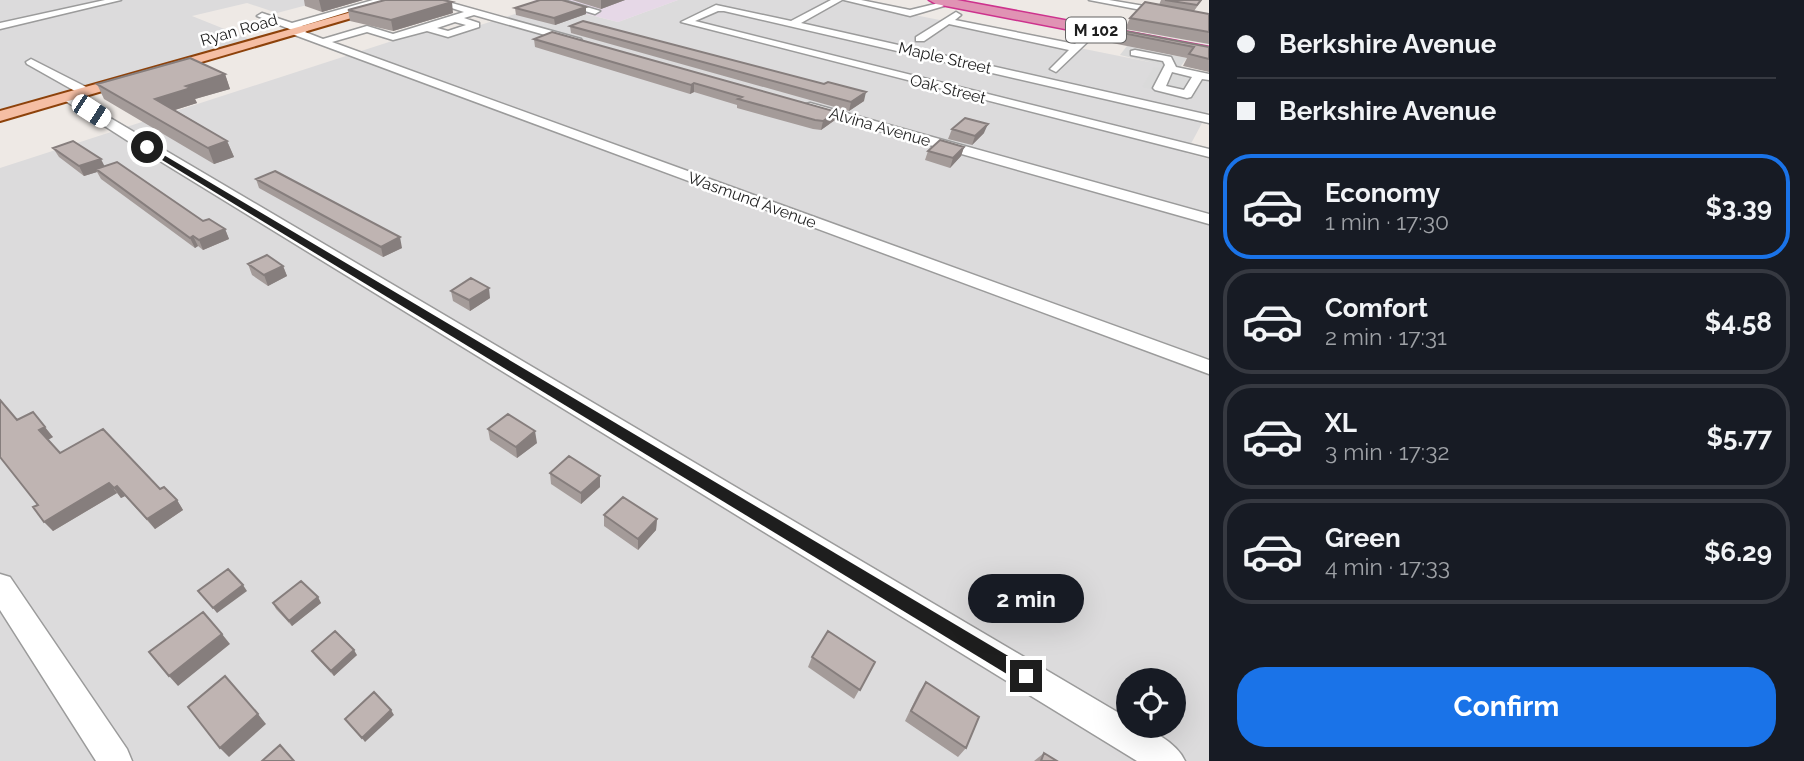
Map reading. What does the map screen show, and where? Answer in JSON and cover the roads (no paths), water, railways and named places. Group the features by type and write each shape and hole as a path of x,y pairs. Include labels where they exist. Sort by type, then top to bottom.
{"highway":[{"path":"976,8 1004,6 1002,0"},
{"name":"M 102","path":"1002,0 1209,37"},
{"name":"M 102","path":"940,2 1095,30 1171,56 1209,52"},
{"path":"1049,21 1047,15 1066,12"}],"main road":[{"name":"Ryan Road","path":"0,116 393,1"}],"street":[{"path":"0,26 117,0"},
{"path":"431,0 595,46"},
{"path":"552,0 595,11"},
{"path":"792,24 838,0"},
{"path":"848,0 888,2 914,13 940,2"},
{"path":"940,2 926,15 1077,48"},
{"path":"1090,2 1209,20"},
{"name":"Maple Street","path":"687,23 687,20 720,8 1209,119"},
{"path":"920,39 947,21 976,8"},
{"path":"367,29 393,37 473,12"},
{"path":"262,16 384,20 367,29 322,42"},
{"path":"427,28 448,34 476,25 456,19"},
{"name":"Wasmund Avenue","path":"327,20 322,42 1209,367"},
{"name":"Oak Street","path":"687,23 1209,153"},
{"path":"1056,69 1095,30"},
{"path":"1135,52 1171,56 1204,76 1189,93 1159,88 1171,56"},
{"path":"31,62 183,169 1168,761"},
{"name":"Alvina Avenue","path":"795,103 1209,219"},
{"path":"0,586 115,761"}]}
